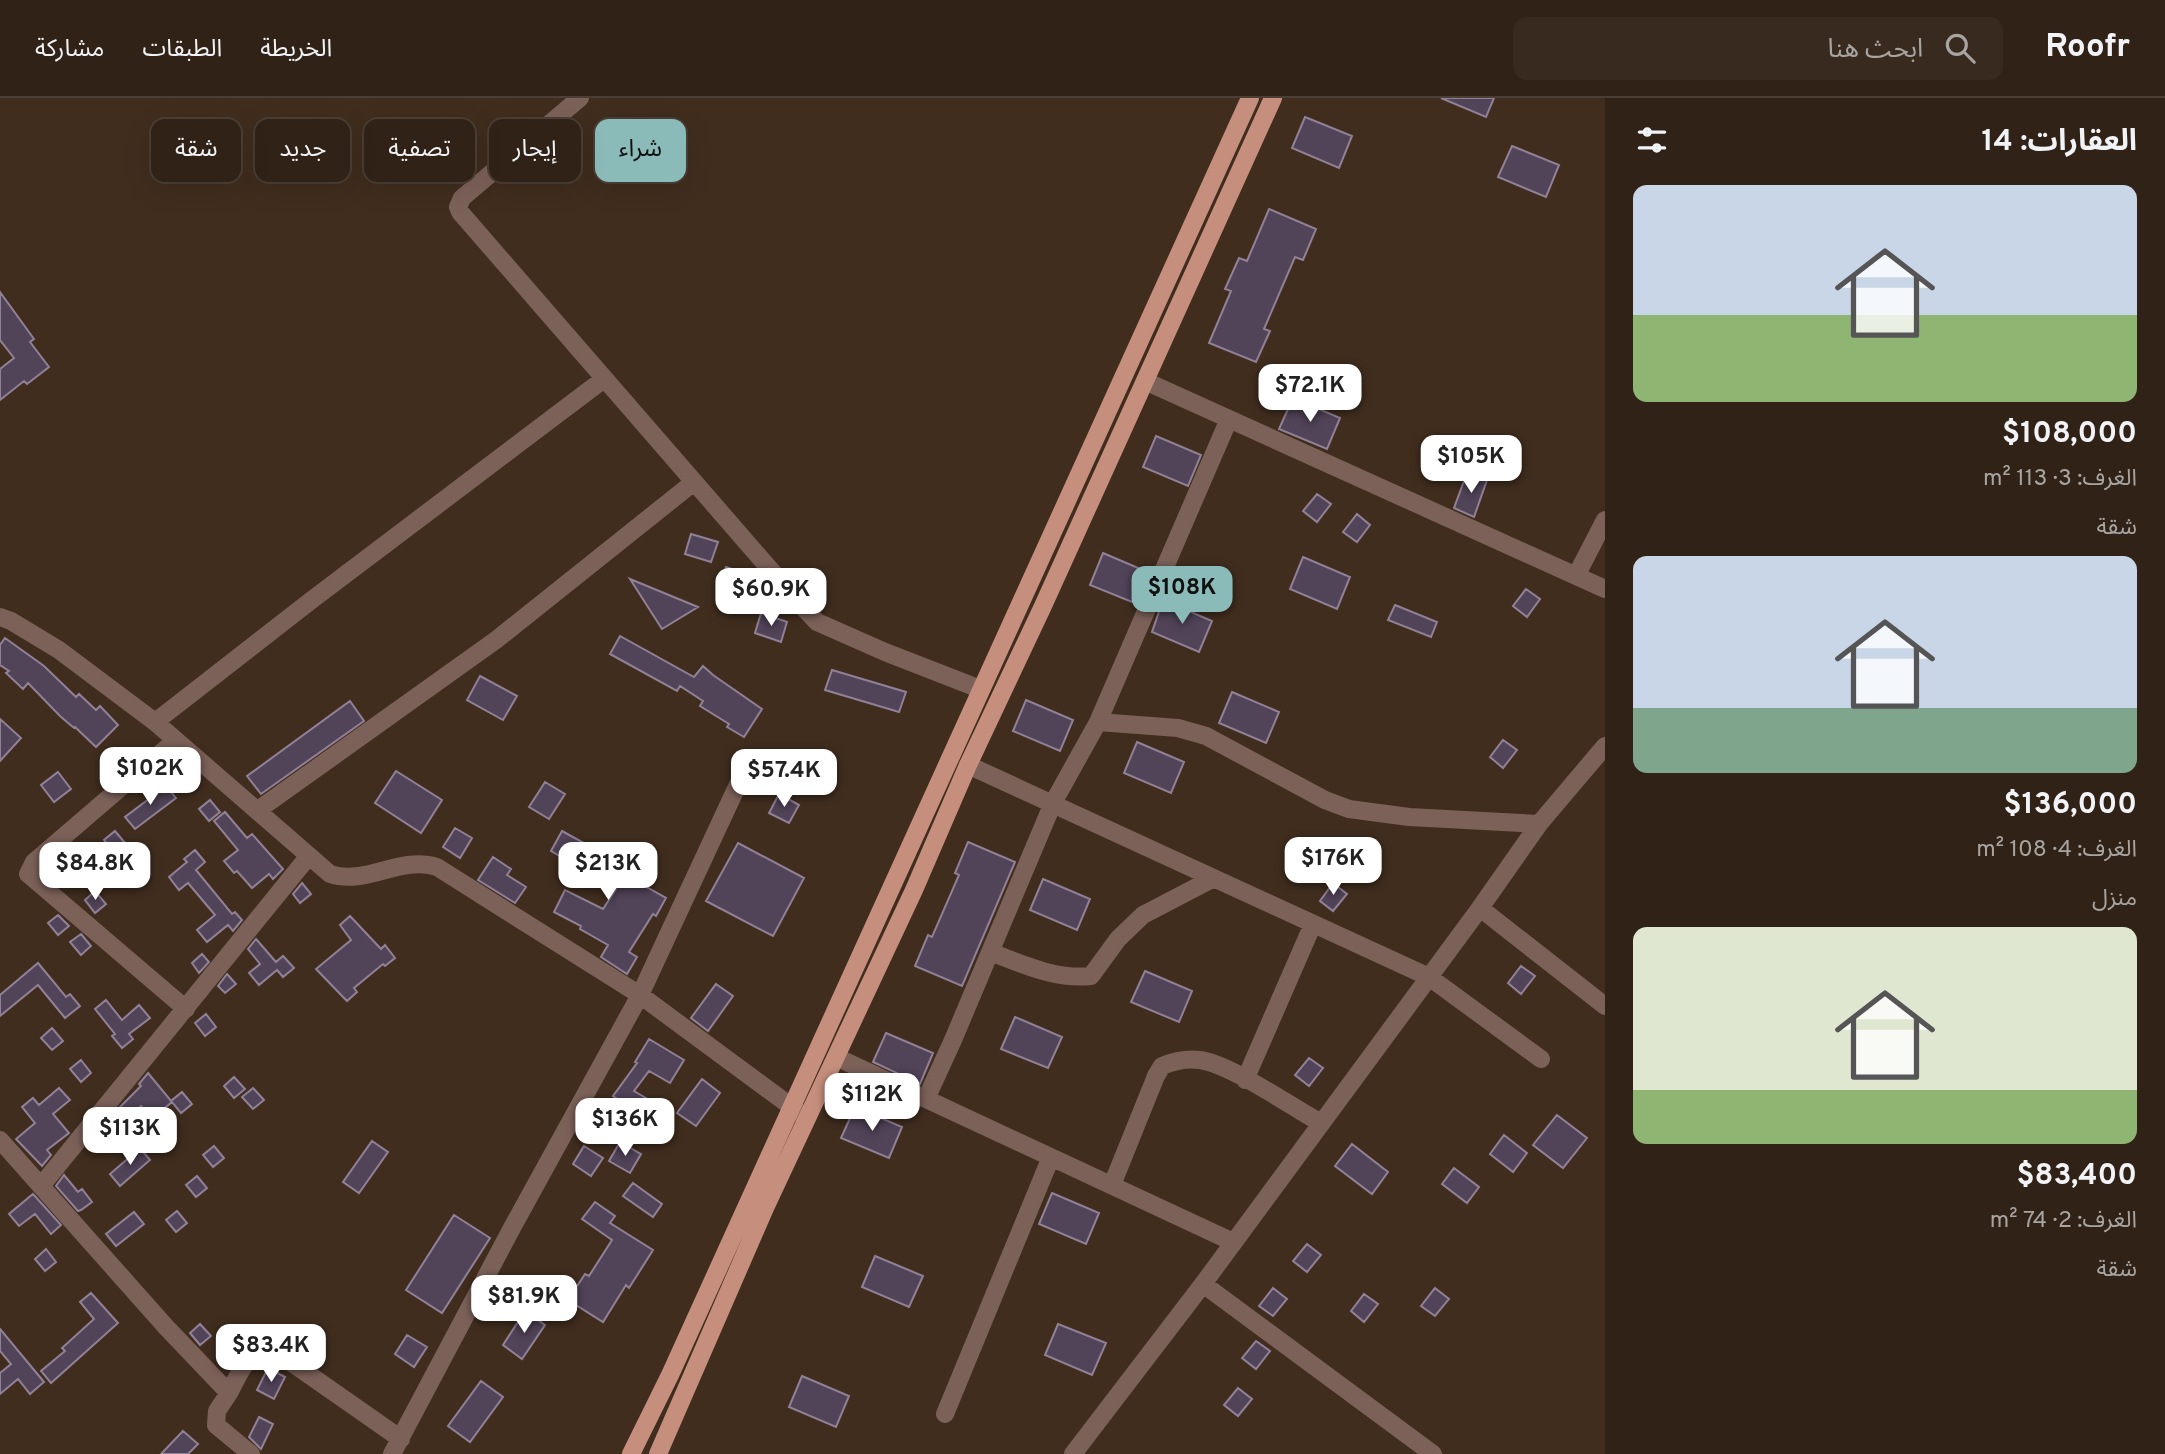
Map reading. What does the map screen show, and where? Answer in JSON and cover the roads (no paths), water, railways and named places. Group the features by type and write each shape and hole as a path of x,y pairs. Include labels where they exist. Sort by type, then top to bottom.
{"main road":[{"path":"631,1454 799,1113 980,689 1250,98"},
{"path":"659,1454 765,1208 799,1113 836,1057 914,890 968,765 1273,98"}],"street":[{"path":"580,98 462,198 458,207 478,236 817,622 980,689"},
{"path":"155,722 604,379"},
{"path":"1145,381 1605,589"},
{"path":"926,1099 1053,803 1098,722 1229,419"},
{"path":"258,810 496,640 694,482"},
{"path":"1576,576 1605,520"},
{"path":"0,617 60,650 155,722 330,874 340,878 358,878 408,863 424,863 437,867 640,995 799,1113"},
{"path":"1098,722 1178,728 1206,736 1325,800 1349,809 1409,817 1539,824"},
{"path":"176,740 34,862 28,874 187,1009"},
{"path":"1073,1454 1203,1284 1539,824 1605,746"},
{"path":"968,765 1429,977 1541,1059"},
{"path":"249,1454 216,1425 217,1411 250,1359 260,1350 269,1349 396,1447 640,995 741,778"},
{"path":"41,1186 309,857"},
{"path":"990,952 1050,974 1065,977 1091,976 1118,939 1143,915 1214,878"},
{"path":"1480,908 1605,1006"},
{"path":"1245,1080 1313,924"},
{"path":"836,1057 1233,1242"},
{"path":"1112,1185 1162,1066 1176,1060 1201,1060 1226,1069 1321,1123"},
{"path":"3,1150 41,1186 166,1327 229,1393"},
{"path":"946,1414 1051,1157"},
{"path":"1203,1284 1433,1454"}]}
